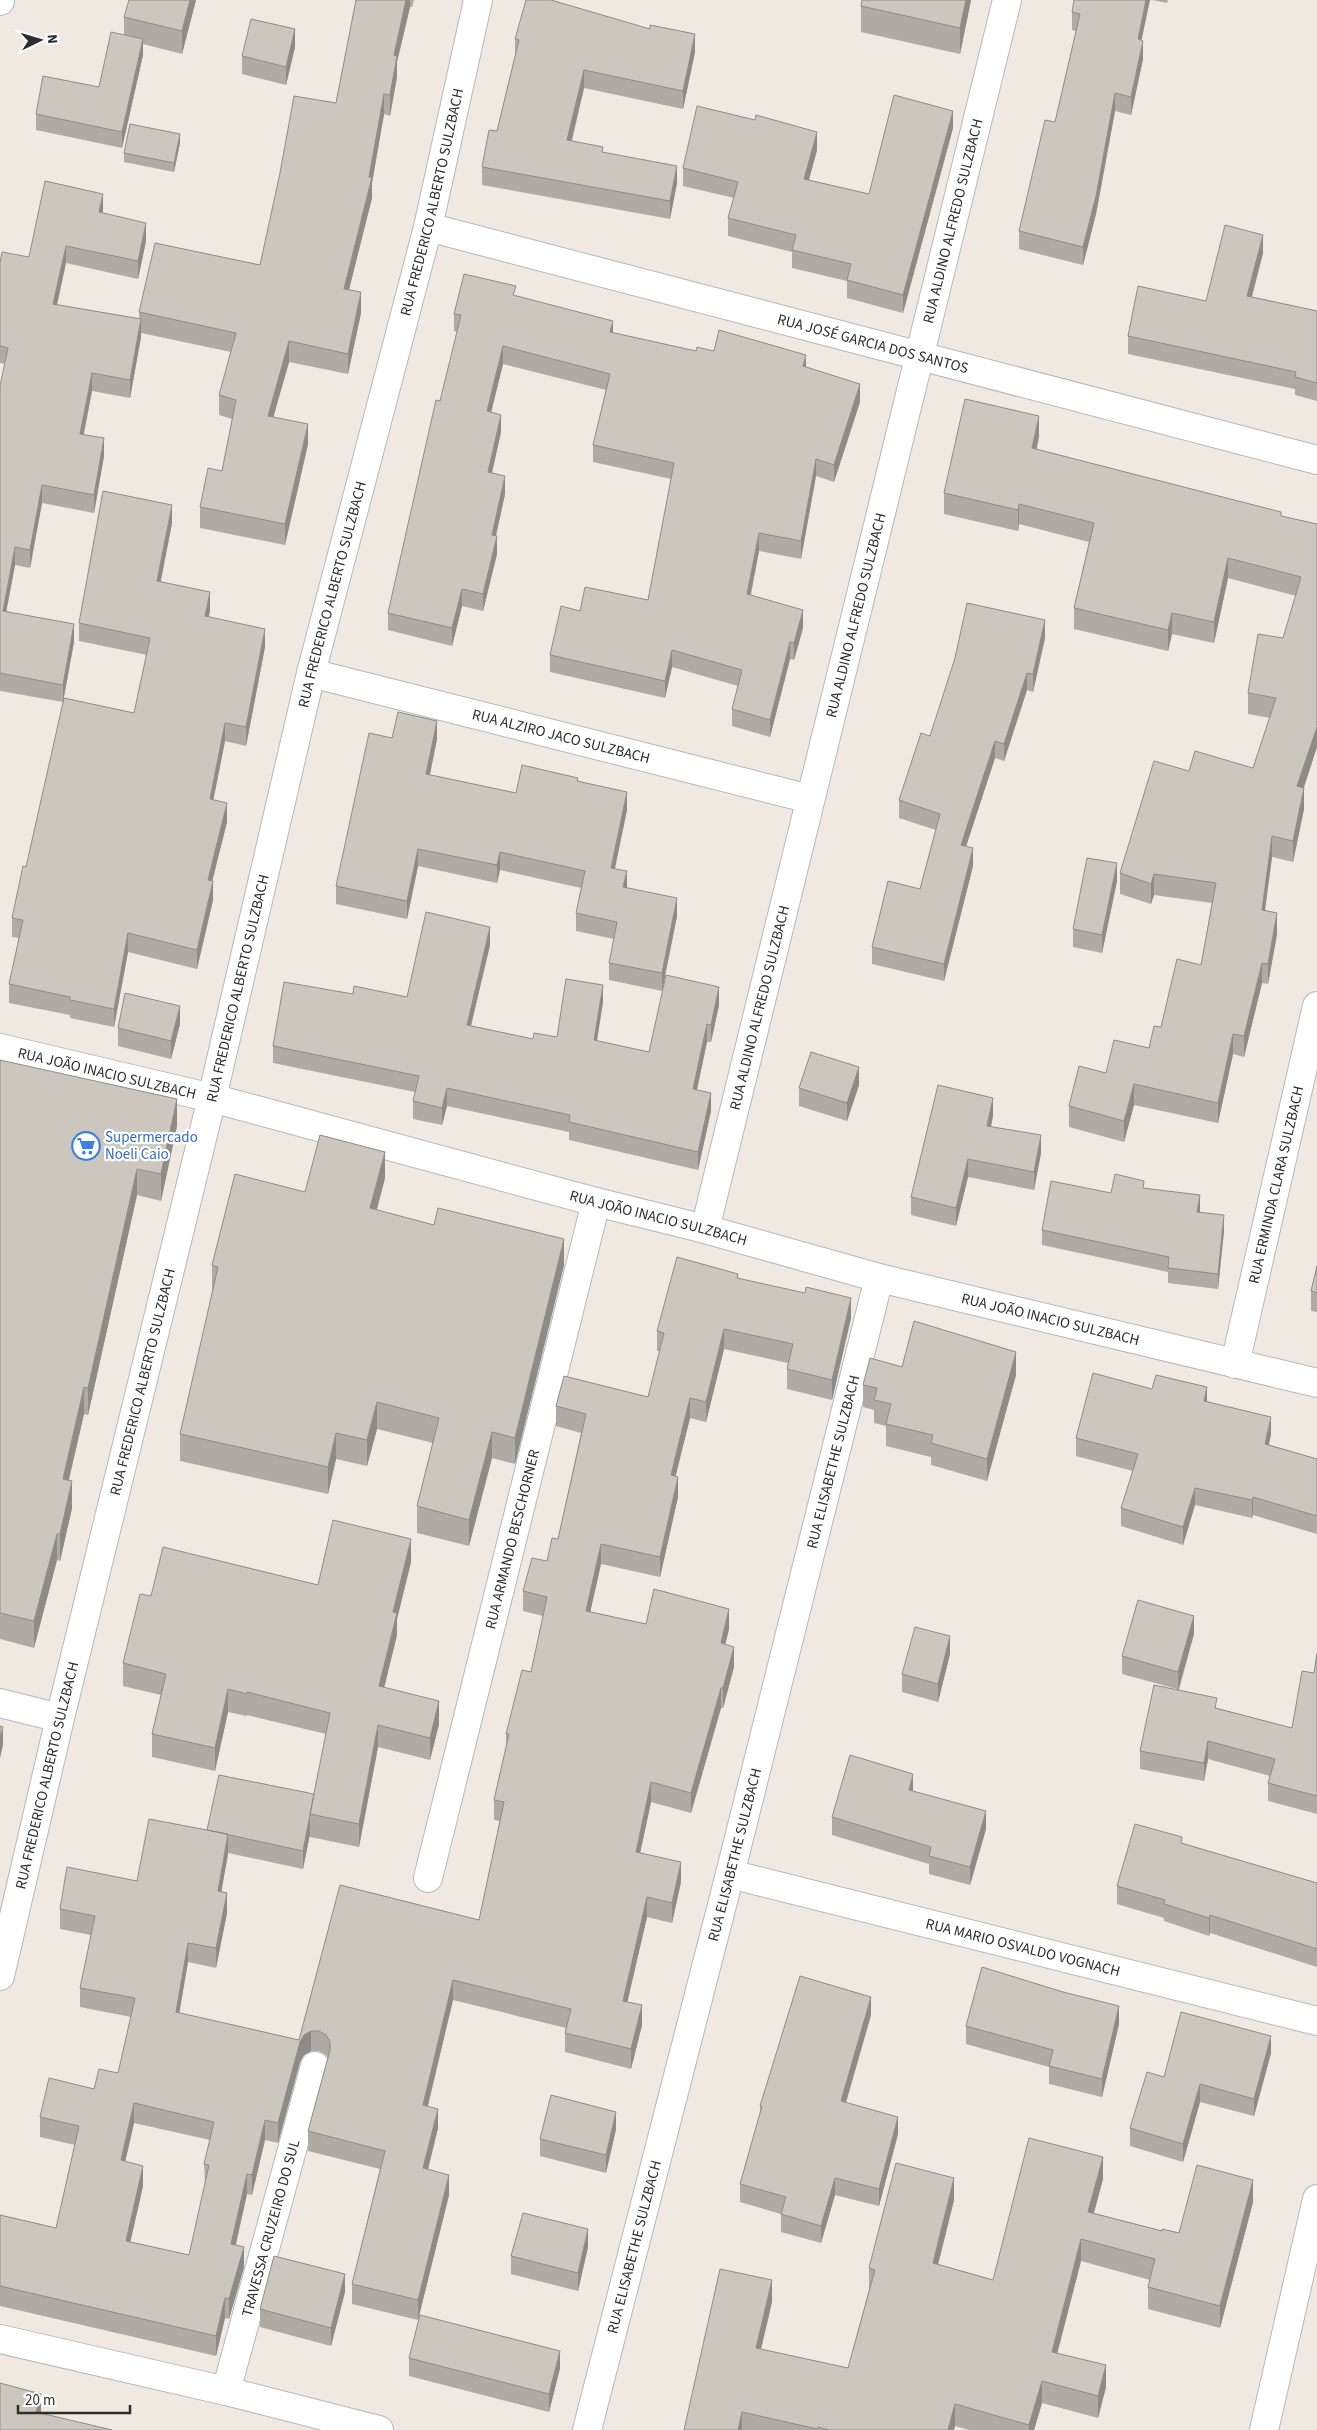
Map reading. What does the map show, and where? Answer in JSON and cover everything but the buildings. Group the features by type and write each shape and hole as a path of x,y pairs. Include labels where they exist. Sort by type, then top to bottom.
{"street":[{"name":"RUA FREDERICO ALBERTO SULZBACH","path":"0,1976 60,1718 212,1098 311,673 428,227 478,0"},
{"name":"RUA ALDINO ALFREDO SULZBACH","path":"705,1229 1006,0"},
{"name":"RUA JOSÉ GARCIA DOS SANTOS","path":"428,227 1317,460"},
{"name":"RUA ALZIRO JACO SULZBACH","path":"311,673 810,799"},
{"name":"RUA ERMINDA CLARA SULZBACH","path":"1236,1364 1317,1006"},
{"name":"RUA JOÃO INACIO SULZBACH","path":"0,1048 212,1098 596,1202 705,1229 879,1278 1317,1383"},
{"name":"RUA ARMANDO BESCHORNER","path":"428,1878 596,1202"},
{"name":"RUA ELISABETHE SULZBACH","path":"587,2430 730,1874 879,1278"},
{"path":"0,1703 60,1718"},
{"name":"RUA MARIO OSVALDO VOGNACH","path":"730,1874 1317,2021"},
{"name":"TRAVESSA CRUZEIRO DO SUL","path":"226,2390 315,2066"},
{"path":"1264,2430 1317,2199"},
{"path":"0,2339 226,2390 379,2430"}],"place":[{"name":"Supermercado Noeli Caio","path":"86,1146"}]}
